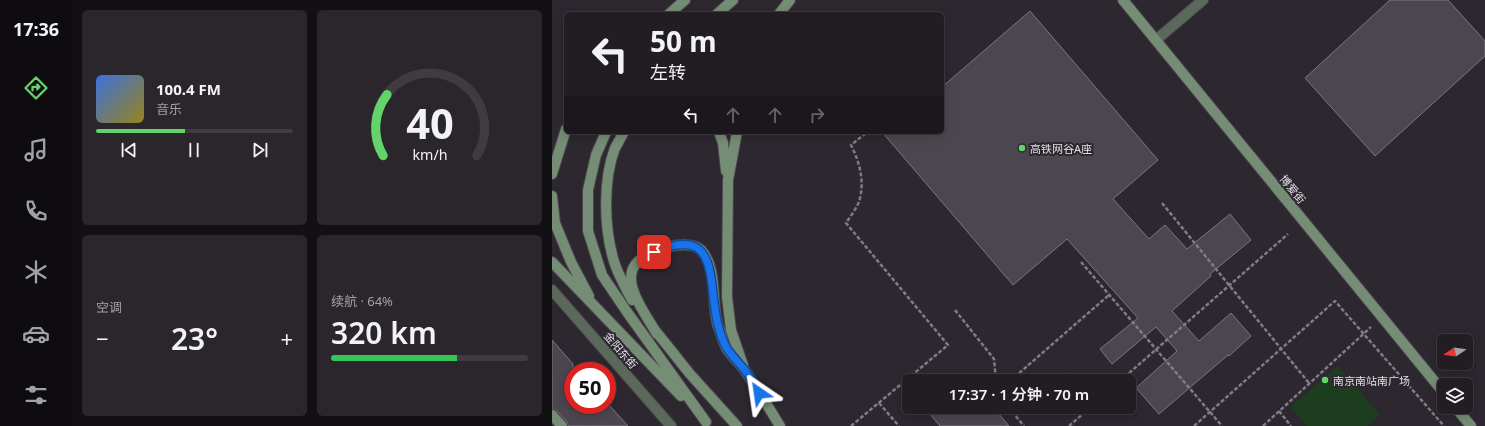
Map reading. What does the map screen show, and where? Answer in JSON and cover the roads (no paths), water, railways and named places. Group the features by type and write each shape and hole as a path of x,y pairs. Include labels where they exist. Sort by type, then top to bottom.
{"main road":[{"path":"671,12 685,0"},
{"path":"719,12 733,0"},
{"path":"781,12 790,0"},
{"name":"博爱街","path":"1123,0 1437,384"},
{"path":"552,174 564,134"},
{"path":"605,134 596,155 588,190 588,231 602,275 708,424"},
{"path":"623,134 615,149 608,179 607,223 613,258 634,314 662,360"},
{"path":"720,134 723,143 728,180 727,297 731,330 745,370"},
{"path":"728,180 737,134"},
{"path":"552,196 555,223 571,262 596,309"},
{"path":"657,334 637,299 631,280 632,271 635,264 646,256 677,245 690,245 700,249 707,260 712,277 718,324 727,349 745,370 780,426"},
{"path":"552,262 708,424"},
{"path":"622,280 634,303 657,334 690,374 737,426"},
{"path":"552,414 562,426"},
{"path":"1461,414 1471,426"}],"street":[{"path":"1156,40 1203,0"},
{"name":"金阳东街","path":"552,290 672,426"}],"place":[{"name":"高铁网谷A座","path":"1022,148"},
{"name":"南京南站南广场","path":"1325,380"}]}
